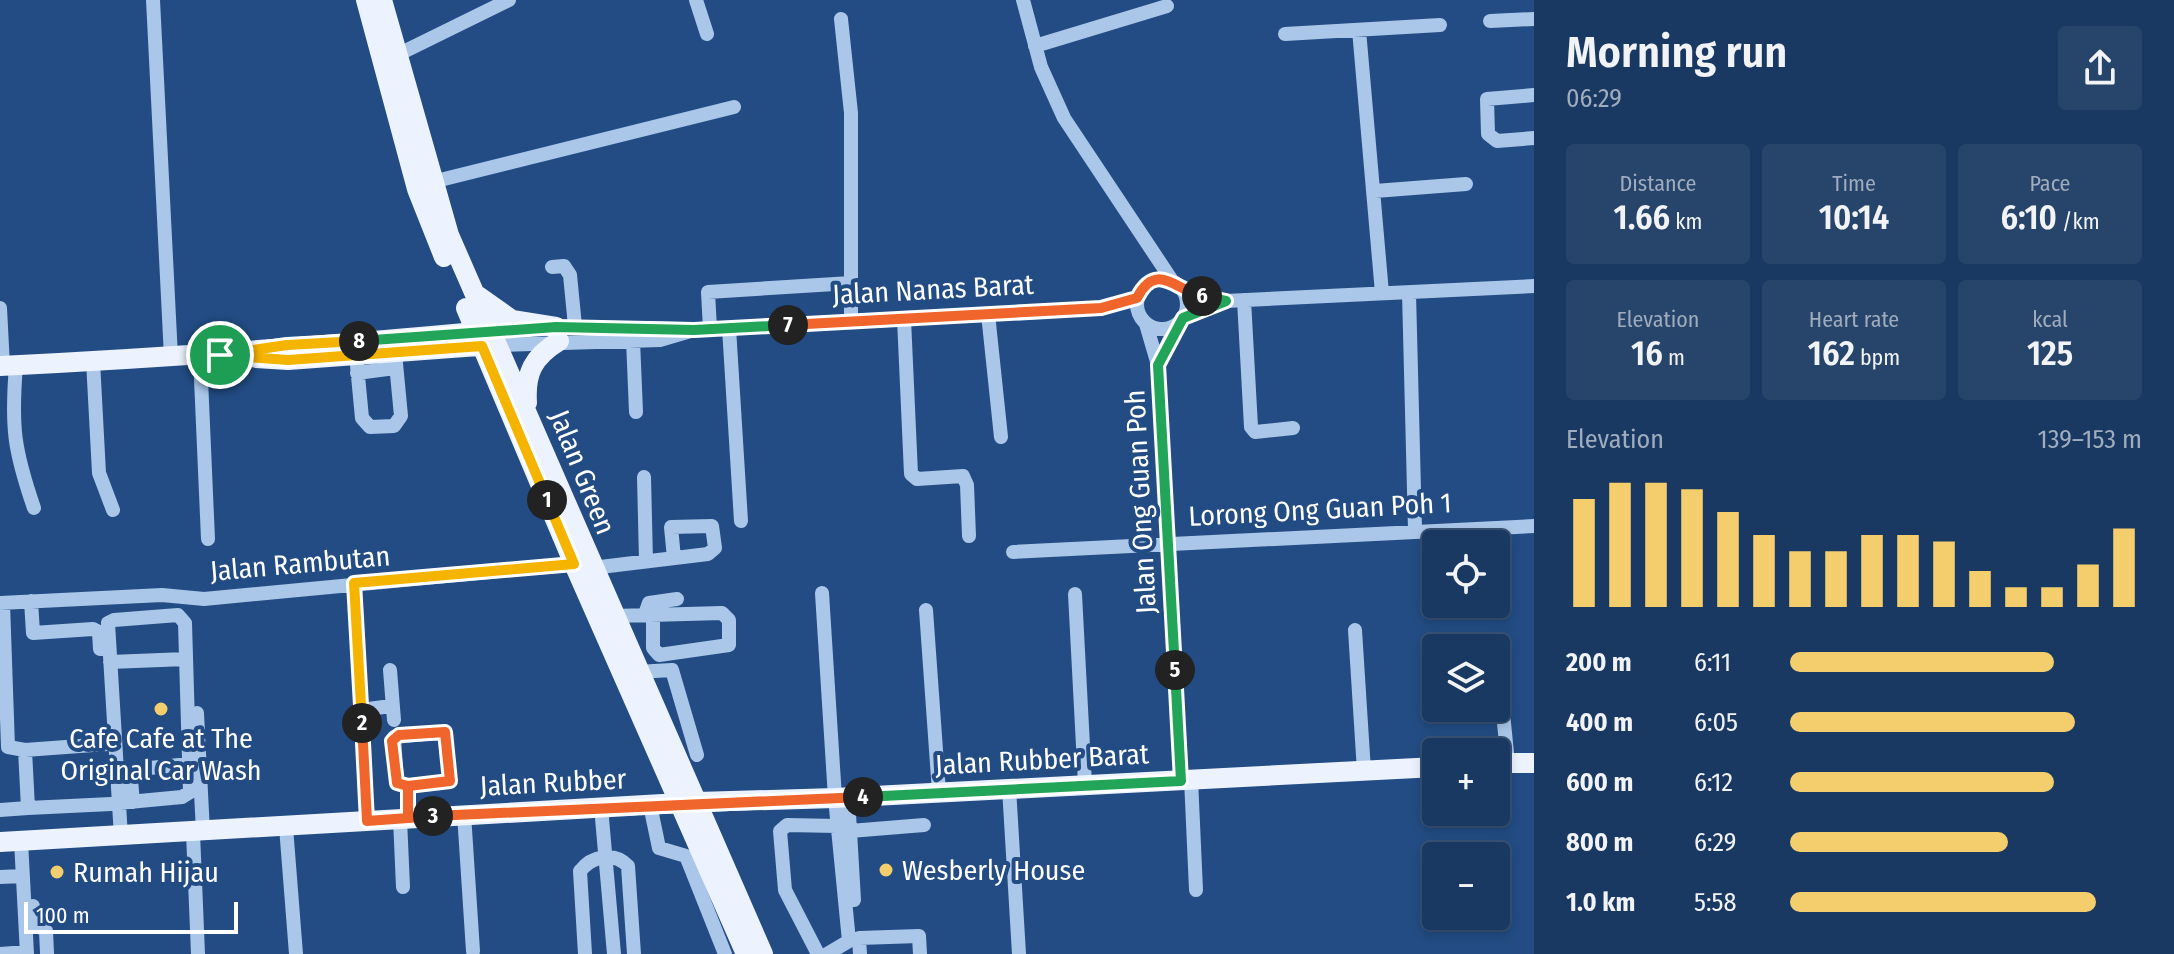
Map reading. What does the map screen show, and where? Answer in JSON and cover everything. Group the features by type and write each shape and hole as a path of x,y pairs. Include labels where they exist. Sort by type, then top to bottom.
{"main road":[{"name":"Jalan Green","path":"366,0 417,189 487,338 688,803 763,954"},
{"name":"Jalan Green","path":"382,0 432,182 487,338 527,411 583,566 614,616 746,954"},
{"path":"474,294 512,320 563,332"},
{"path":"527,411 525,380 531,365 563,332"},
{"path":"210,356 287,345 487,338"},
{"path":"7,365 210,356 356,364 395,360 487,338"},
{"path":"1510,763 1534,763"},
{"name":"Jalan Rubber Barat","path":"688,803 1422,768"},
{"name":"Jalan Rubber","path":"0,842 21,848 117,837 688,803"}],"street":[{"path":"153,0 171,357"},
{"path":"397,55 509,0"},
{"path":"696,0 707,34"},
{"path":"1023,0 1035,46 1064,118 1151,253 1163,262 1173,282 1185,293 1226,301 1534,286"},
{"path":"1035,46 1167,6"},
{"path":"841,19 851,113 851,321"},
{"path":"1490,21 1534,19"},
{"path":"1285,34 1440,25"},
{"path":"1359,30 1382,293"},
{"path":"1534,95 1487,99 1485,115 1488,134 1497,141 1534,138"},
{"path":"432,182 734,107"},
{"path":"1375,191 1466,184"},
{"path":"1151,253 1150,282 1137,298 1144,322 1160,329 1226,301"},
{"path":"552,267 564,266 570,275 563,332"},
{"path":"1150,282 1173,282"},
{"path":"710,329 708,292 851,283"},
{"path":"1180,321 1187,301 1185,293"},
{"path":"1409,293 1415,529"},
{"name":"Jalan Nanas Barat","path":"563,332 660,340 694,330 1101,308 1137,298"},
{"path":"1244,300 1251,427 1255,432 1293,428"},
{"path":"0,308 16,455 34,508"},
{"name":"Jalan Nanas Barat","path":"1101,308 1144,322"},
{"path":"988,314 1001,437"},
{"path":"904,319 911,474 917,479 963,476 967,485 969,536"},
{"name":"Jalan Ong Guan Poh","path":"1158,365 1180,321"},
{"name":"Jalan Ong Guan Poh","path":"1144,322 1158,365 1168,542 1196,890"},
{"path":"729,328 741,521"},
{"path":"487,338 563,332 694,330"},
{"path":"633,340 636,412"},
{"path":"208,539 210,356"},
{"path":"356,364 362,418 370,427 394,426 401,416 395,360"},
{"path":"93,361 99,473 113,510"},
{"path":"644,477 646,561"},
{"name":"Lorong Ong Guan Poh 1","path":"1013,552 1415,529 1534,526"},
{"name":"Jalan Rambutan","path":"2,603 162,595 204,599 354,583 674,558"},
{"path":"354,583 367,821"},
{"path":"822,593 854,940 860,954"},
{"path":"1075,594 1085,784"},
{"path":"614,616 649,615 727,615 729,645 659,655 653,648 649,615 649,603 677,599"},
{"path":"31,601 33,633 93,629 99,632 107,744 121,803"},
{"path":"2,603 4,747 25,750 107,744"},
{"path":"926,610 939,792"},
{"path":"0,810 121,803 188,795 185,623 178,615 108,623 123,771 121,803 117,837"},
{"path":"1355,630 1364,771"},
{"path":"110,662 186,659"},
{"path":"361,710 392,713 390,670"},
{"path":"637,672 672,670 697,755"},
{"path":"195,678 198,954"},
{"path":"445,732 450,781 408,786 397,783 394,737 445,732"},
{"path":"25,750 28,808"},
{"path":"123,771 189,764"},
{"path":"403,887 404,818 408,786"},
{"path":"1009,788 1019,954"},
{"path":"650,805 655,842 659,848 686,856 725,954"},
{"path":"601,807 614,954"},
{"path":"464,814 473,951"},
{"path":"818,954 785,890 780,831 787,825 843,829 924,825"},
{"path":"286,827 296,954"},
{"path":"843,829 854,900"},
{"path":"0,954 27,953 21,848"},
{"path":"21,848 31,859 33,922 46,931 47,953"},
{"path":"585,954 580,871 593,860 605,857 618,858 628,866 634,954"},
{"path":"0,877 23,876"},
{"path":"827,954 854,940 919,936 920,954"}],"place":[{"name":"Cafe Cafe at The Original Car Wash","path":"161,709"},
{"name":"Wesberly House","path":"886,870"},
{"name":"Rumah Hijau","path":"57,872"}],"route":[{"path":"220,355 287,345 522,328 591,326 694,330 1101,308 1137,298 1142,289 1157,279 1173,282 1185,293 1226,301 1183,318 1163,350 1158,365 1181,781 408,818 408,796 408,786 397,783 392,741 399,735 441,732 445,732 447,737 450,781 408,786 408,818 367,821 354,583 574,564 482,346 288,360 220,355"}]}
